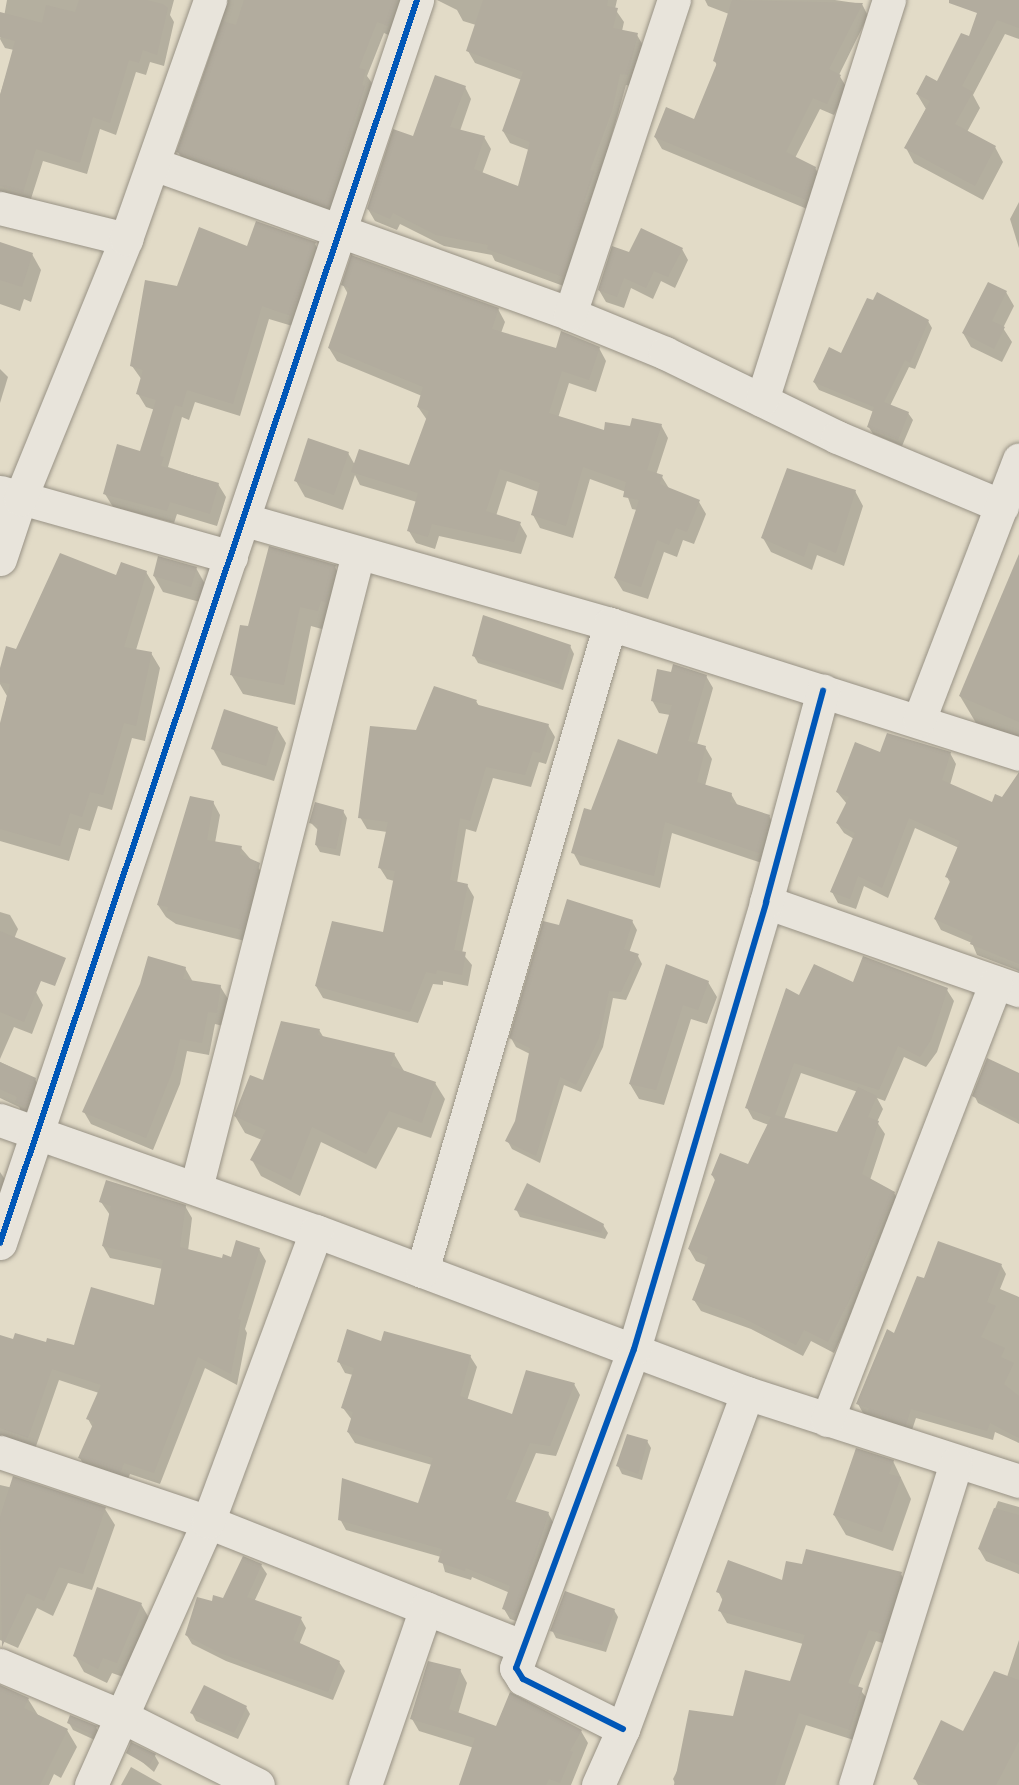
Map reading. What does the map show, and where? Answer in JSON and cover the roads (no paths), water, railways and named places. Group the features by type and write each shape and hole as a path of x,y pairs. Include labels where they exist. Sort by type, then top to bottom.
{"street":[{"path":"0,559 10,496 126,239 210,0"},
{"path":"0,1243 245,520 417,0"},
{"path":"570,314 674,0"},
{"path":"762,400 889,0"},
{"path":"154,164 570,314 762,400 837,437 1002,506"},
{"path":"0,208 126,239"},
{"path":"919,720 1019,460"},
{"path":"10,496 231,557"},
{"path":"245,520 610,624 919,720 1019,754"},
{"path":"196,1188 358,554"},
{"path":"422,1271 610,624"},
{"path":"623,1729 523,1679 516,1668 634,1349 766,902 823,691"},
{"path":"766,902 1007,986 827,1420"},
{"path":"0,1120 316,1231 747,1393 1019,1482"},
{"path":"91,1785 208,1522 316,1231"},
{"path":"598,1785 623,1729 747,1393"},
{"path":"0,1452 208,1522 523,1647"},
{"path":"855,1785 956,1463"},
{"path":"365,1785 426,1608"},
{"path":"0,1665 123,1716 237,1780"}]}
